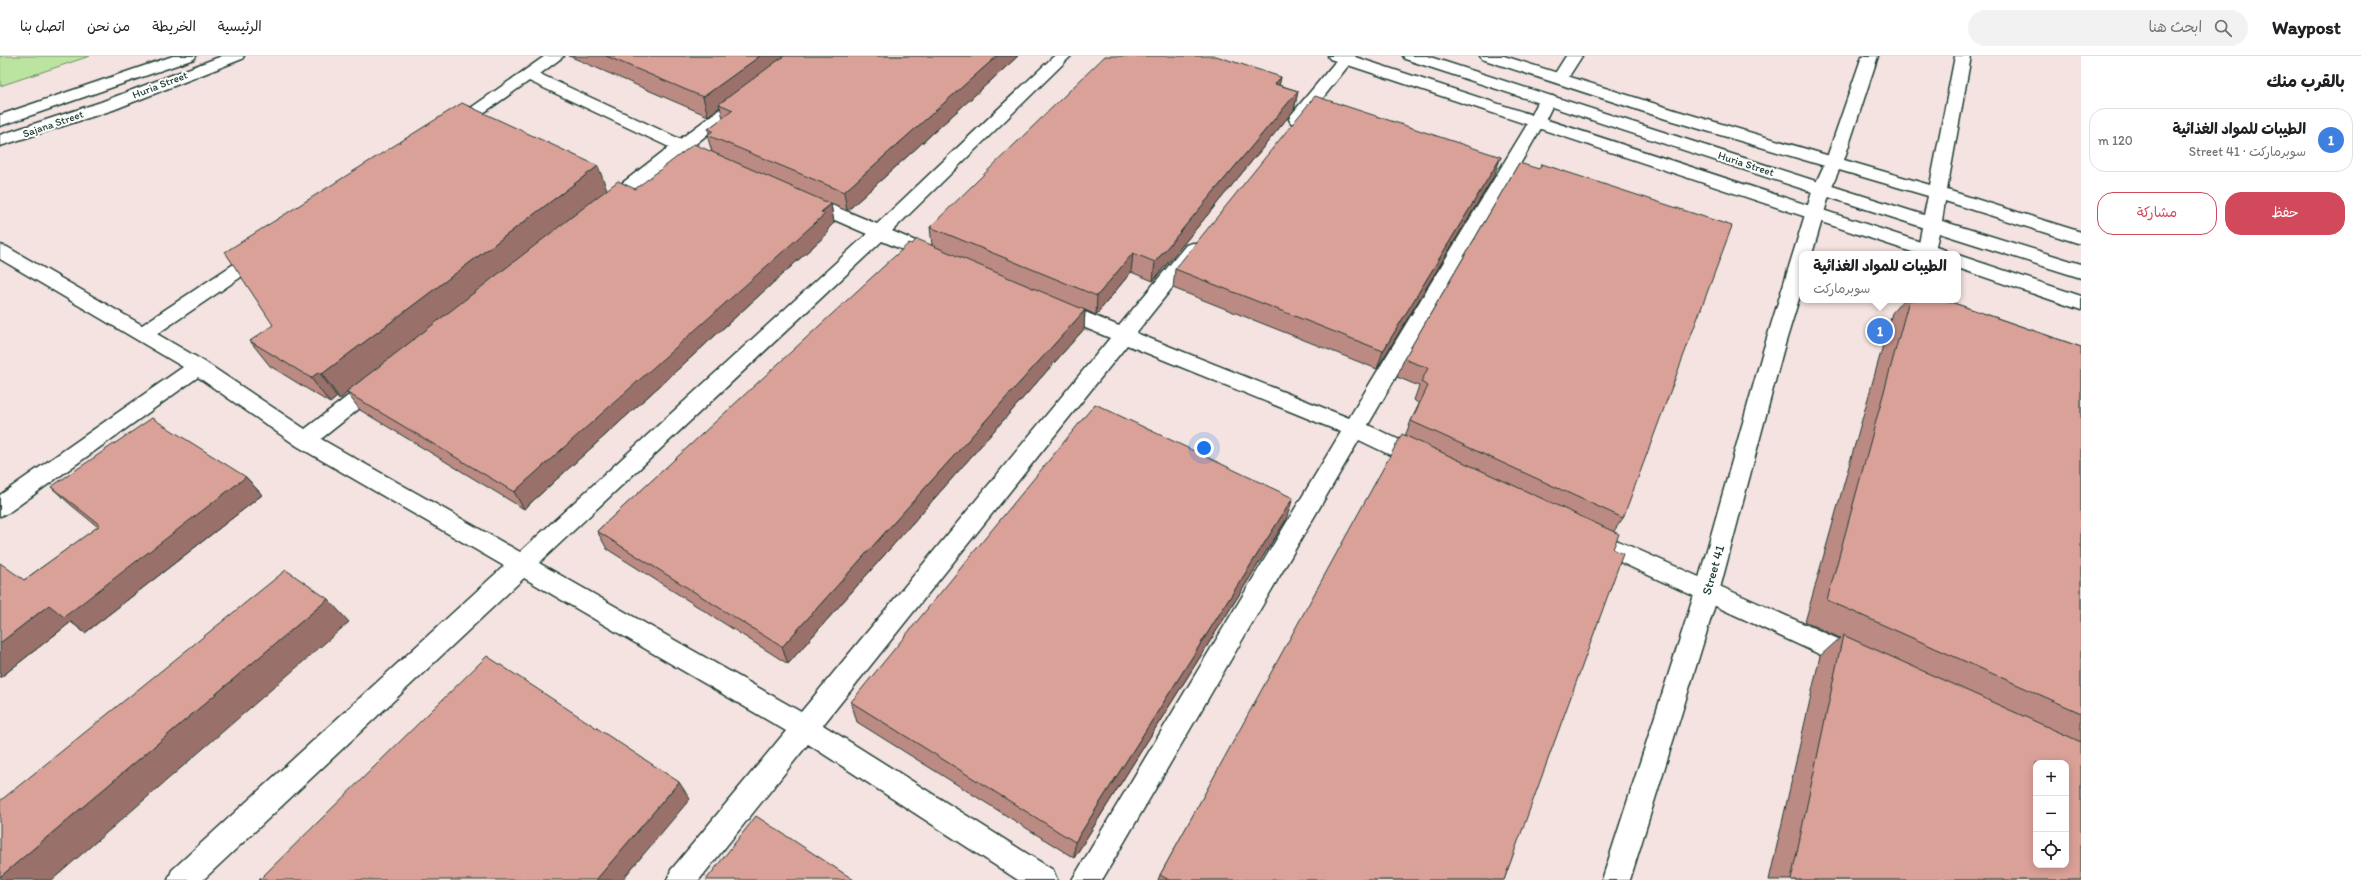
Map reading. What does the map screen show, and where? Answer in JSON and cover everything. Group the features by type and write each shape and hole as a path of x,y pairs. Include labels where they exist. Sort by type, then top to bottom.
{"street":[{"name":"Huria Street","path":"86,93 188,56"},
{"name":"Huria Street","path":"107,106 236,56"},
{"path":"437,137 556,56"},
{"path":"182,880 879,233 1063,56"},
{"name":"Huria Street","path":"1411,56 2081,271"},
{"name":"Huria Street","path":"1488,56 1834,163 1939,193 2081,238"},
{"path":"1560,78 1574,56"},
{"path":"1804,251 1822,189 1834,163 1870,56"},
{"path":"1932,251 1932,223 1939,193 1963,56"},
{"path":"1286,133 1343,57 1536,123 1816,212 1929,251"},
{"path":"529,75 679,147 729,168"},
{"path":"592,215 762,85"},
{"name":"Sajana Street","path":"0,121 86,93"},
{"path":"1086,880 1353,428 1536,123 1547,100"},
{"name":"Sajana Street","path":"0,141 107,106"},
{"path":"786,193 951,263"},
{"path":"681,880 1207,231"},
{"path":"141,335 279,242"},
{"path":"0,251 141,335 198,367 305,440 804,728 1043,880"},
{"path":"1961,262 2081,303"},
{"name":"Street 41","path":"1616,880 1707,592 1773,351 1799,268"},
{"path":"1037,300 1353,428 1440,468"},
{"path":"0,507 198,367"},
{"path":"305,440 393,372"},
{"path":"1570,528 1872,667"}],"green space":[{"path":"0,56 90,56 0,86"}],"building":[{"path":"606,56 760,56 703,97"},
{"path":"784,56 997,56 844,192 707,135 713,131 708,129 733,110 719,104"},
{"path":"1105,56 1216,56 1281,77 1275,84 1298,91 1155,262 1133,253 1097,296 930,227"},
{"path":"1315,96 1501,157 1383,351 1175,269"},
{"path":"462,103 598,166 322,374 319,372 311,378 250,341 273,325 225,252"},
{"path":"694,144 831,204 821,212 825,214 514,492 346,392 618,181 635,189"},
{"path":"1519,163 1539,169 1542,164 1732,226 1623,518 1411,421 1428,386 1421,382 1428,368 1404,359"},
{"path":"917,239 1085,310 782,647 597,531 909,243 912,244"},
{"path":"1908,303 1954,303 2081,347 2081,713 1827,600"},
{"path":"1095,404 1293,498 1075,842 851,702"},
{"path":"152,418 246,477 64,617 49,605 0,643 0,563 24,580 100,525 51,487"},
{"path":"1402,434 1619,534 1613,549 1623,554 1504,880 1169,880 1160,875"},
{"path":"286,570 328,599 0,877 0,801"},
{"path":"1843,635 2081,742 2081,880 1791,880"},
{"path":"487,656 679,782 596,880 259,880"},
{"path":"756,816 854,880 706,880"}],"place":[{"name":"الطيبات للمواد الغذائية","path":"1880,331"}]}
